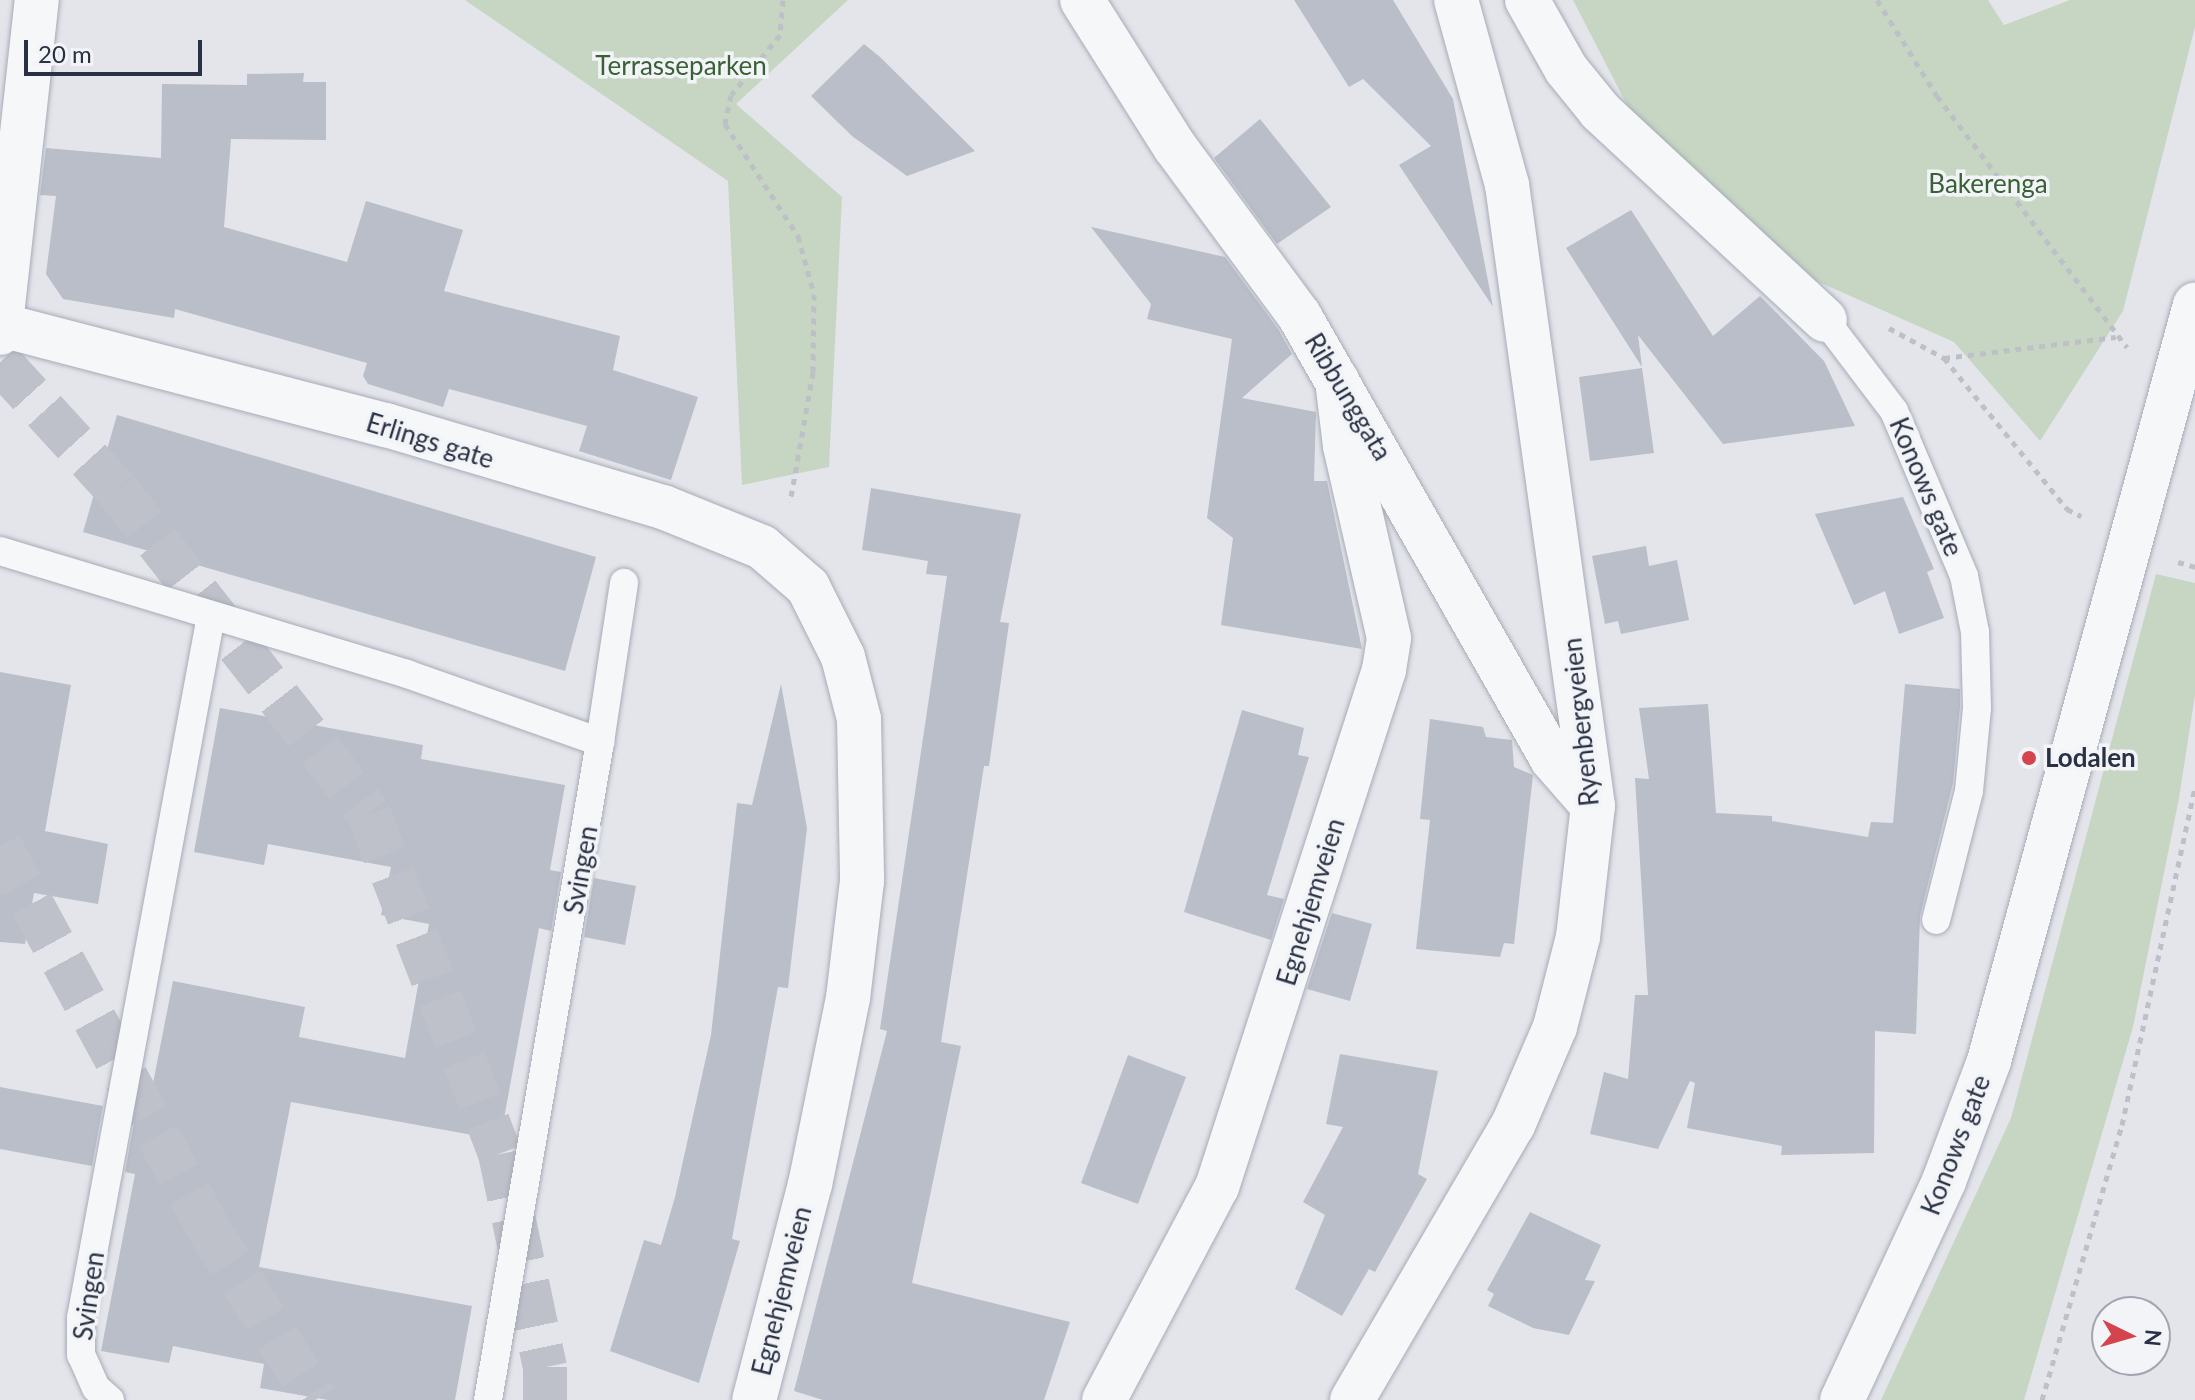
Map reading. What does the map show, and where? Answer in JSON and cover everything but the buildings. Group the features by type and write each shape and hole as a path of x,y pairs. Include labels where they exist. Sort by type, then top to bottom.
{"street":[{"path":"1,329 37,0"},
{"name":"Ribbunggata","path":"1082,0 1175,147 1299,315 1552,759 1593,806"},
{"name":"Ryenbergveien","path":"1352,1400 1513,1125 1555,1027 1578,937 1593,806 1507,185 1456,0"},
{"name":"Konows gate","path":"1527,0 1566,69 1600,111 1825,320"},
{"name":"Konows gate","path":"1842,1400 1944,1181 1989,1061 2130,554 2195,305"},
{"name":"Erlings gate","path":"1,329 386,425 663,507 779,558 808,587 826,617"},
{"name":"Egnehjemveien","path":"1104,1400 1217,1187 1384,670 1389,638 1345,446 1337,380"},
{"name":"Egnehjemveien","path":"754,1400 810,1184 848,998 862,881 859,719 826,617"}],"lane":[{"name":"Konows gate","path":"1825,320 1894,411 1967,590 1977,708 1969,791 1936,920"},
{"path":"0,551 407,674 600,742"},
{"name":"Svingen","path":"488,1400 600,742 624,583"},
{"name":"Svingen","path":"110,1400 96,1388 81,1355 81,1318 211,616"}],"path":[{"path":"779,558 813,372 814,294 798,236 725,124 731,95 780,35 783,0"},
{"path":"1877,0 1937,96 2116,337 2127,347"},
{"path":"1903,332 1944,358 2067,509 2082,516"},
{"path":"1944,358 2116,337"},
{"path":"2042,1400 2129,1097 2195,787"}],"green space":[{"name":"Terrasseparken","path":"465,0 848,0 736,104 842,197 829,467 742,485 728,181"},
{"name":"Bakerenga","path":"1573,0 1988,0 2004,25 2070,0 2195,0 2195,27 2123,311 2040,441 1954,342 1812,279 1628,107"},
{"path":"2156,574 2195,583 2195,695 2179,798 2133,1027 2024,1400 1881,1400 2011,1118"}],"tunnel":[{"path":"0,362 117,490 369,814 500,1154 545,1367 545,1400"},
{"path":"0,846 207,1226 316,1400"}],"place":[{"name":"Lodalen","path":"2029,758"}]}
